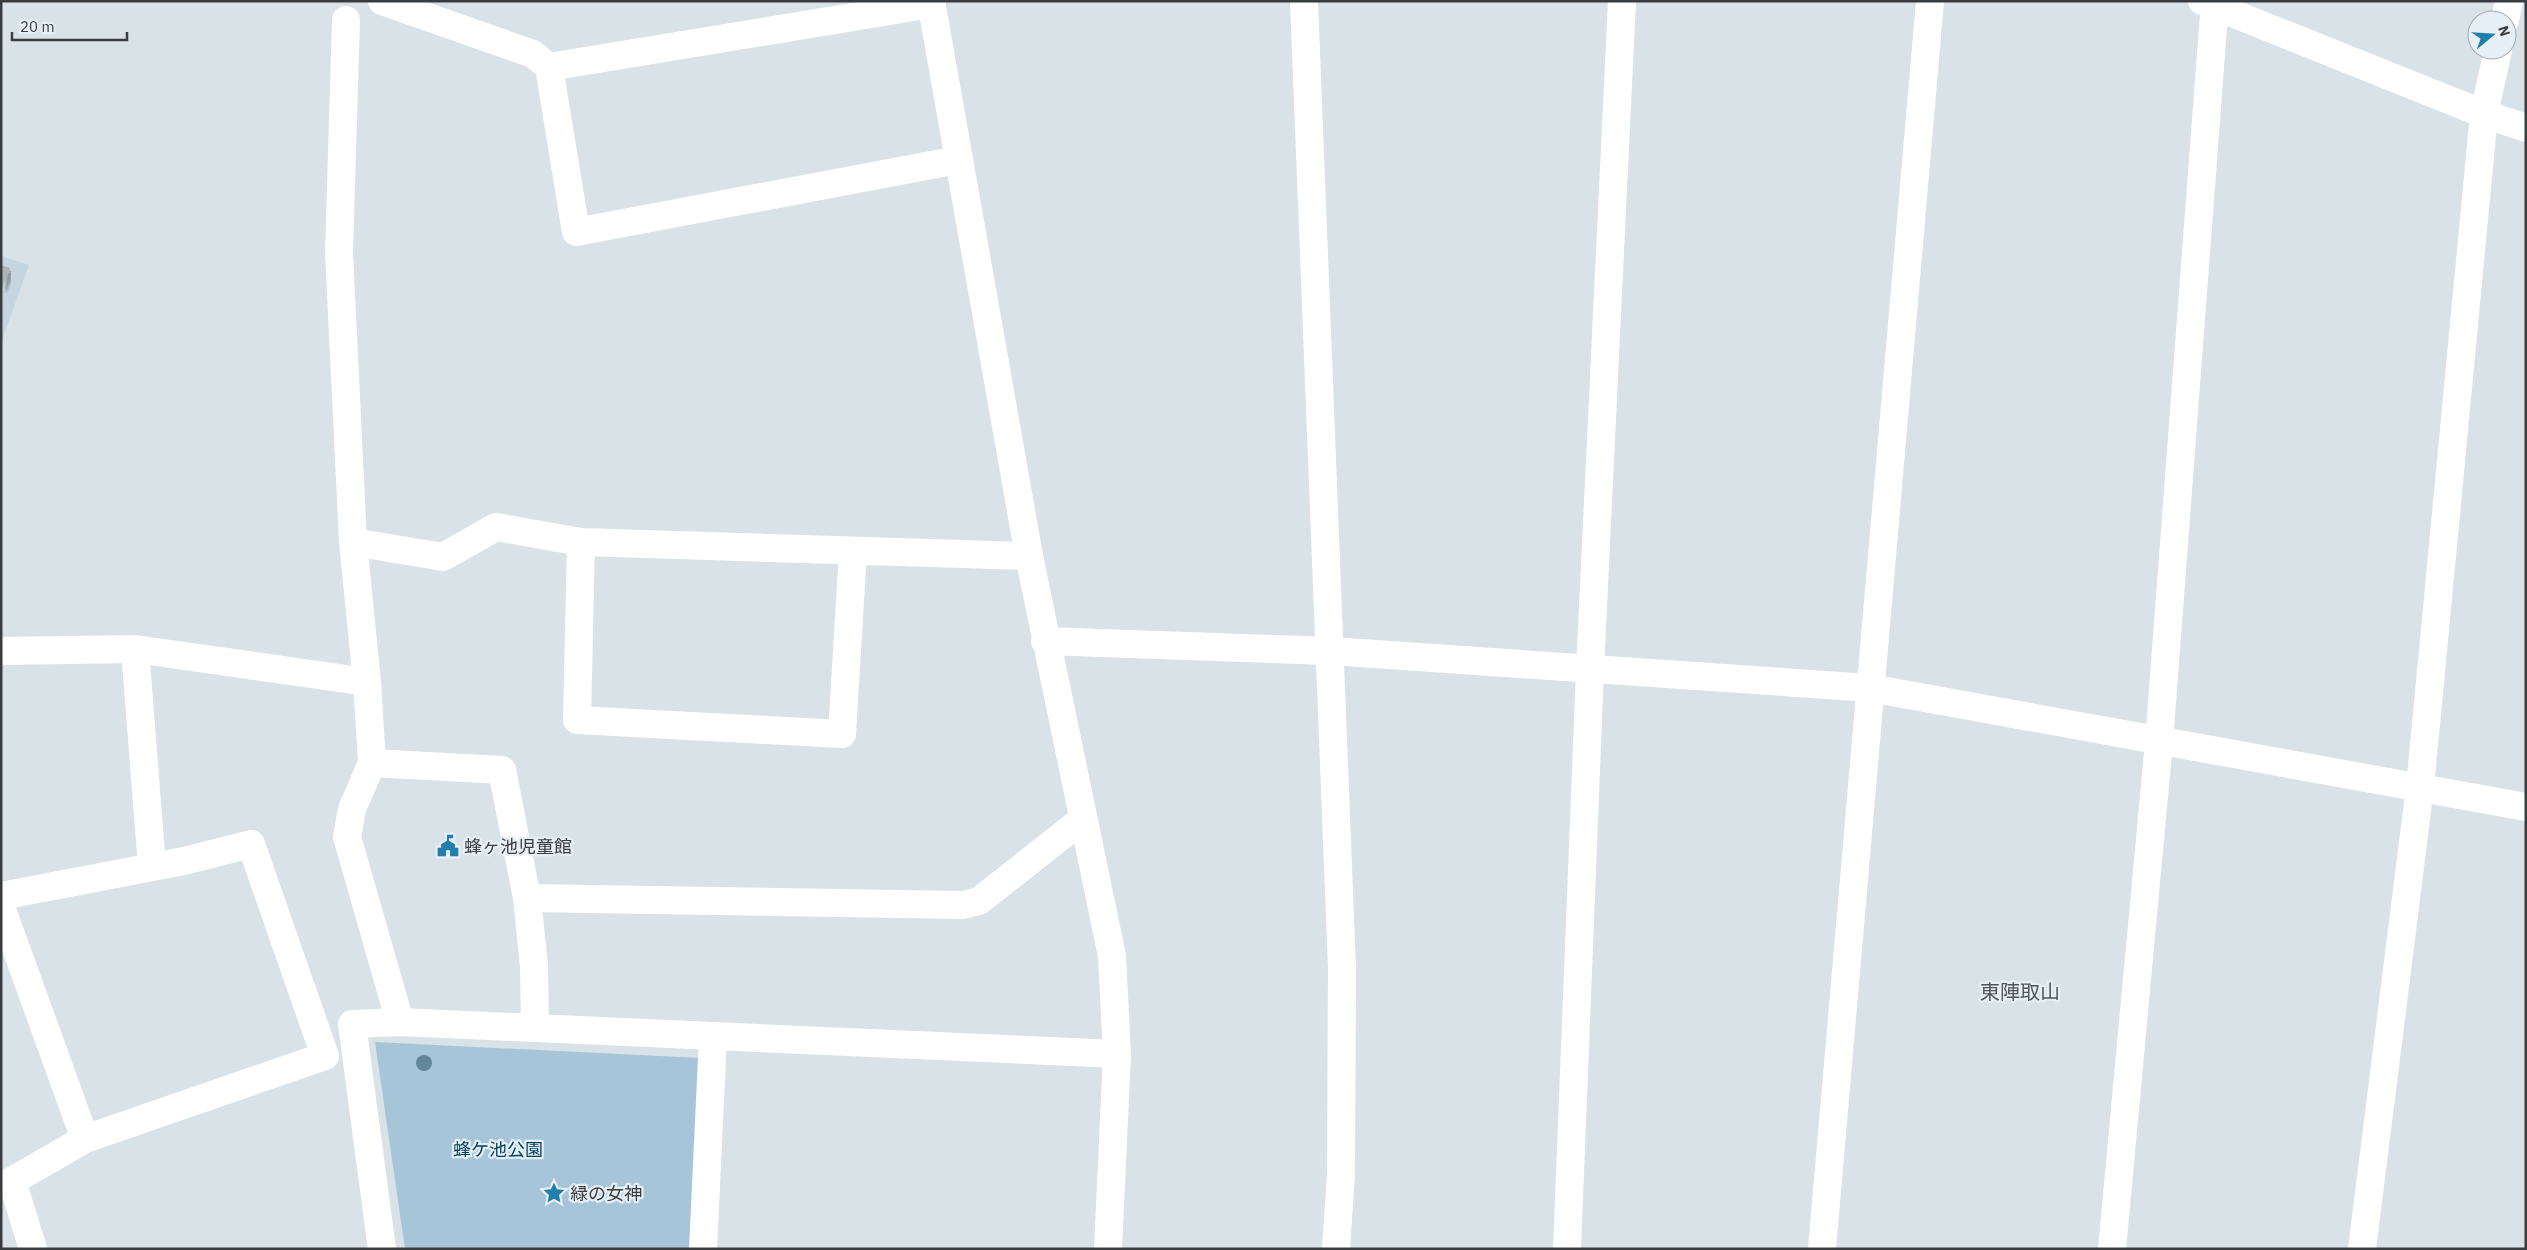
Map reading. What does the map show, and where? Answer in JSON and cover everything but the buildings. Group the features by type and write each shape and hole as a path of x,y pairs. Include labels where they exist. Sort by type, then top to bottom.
{"street":[{"path":"382,1 533,54 549,67 576,232 958,160"},
{"path":"1304,1 1342,968 1341,1174 1336,1249"},
{"path":"1566,1249 1590,669 1622,1"},
{"path":"1822,1249 1930,1"},
{"path":"549,67 932,3 958,160 1045,641 1112,956 1117,1054 1108,1249"},
{"path":"2112,1249 2159,742 2210,3 2484,114 2526,128"},
{"path":"346,20 339,252 353,542 367,682 372,763 352,808 347,837 400,1022"},
{"path":"2362,1249 2420,787 2484,114 2496,60"},
{"path":"353,542 443,557 496,528 581,542 1029,556"},
{"path":"581,542 577,720 842,734 853,551"},
{"path":"1045,641 1331,651 1870,688 2159,742 2526,807"},
{"path":"1,651 135,649 367,682"},
{"path":"135,649 152,867"},
{"path":"372,763 502,770 527,898 534,966 535,1028"},
{"path":"527,898 963,905 979,901 1083,819"},
{"path":"1,896 152,867 251,844 325,1056 85,1139 12,1181 33,1249"},
{"path":"1,907 85,1139"},
{"path":"382,1249 352,1024 400,1022 1117,1054"},
{"path":"703,1249 713,1037"}],"shaded area":[{"path":"1,256 29,265 1,343"}],"green space":[{"name":"蜂ケ池公園","path":"375,1042 700,1058 696,1249 405,1249"}],"place":[{"name":"蜂ヶ池児童館","path":"448,846"},
{"name":"緑の女神","path":"554,1193"}],"district":[{"name":"東陣取山","path":"2020,991"}]}
